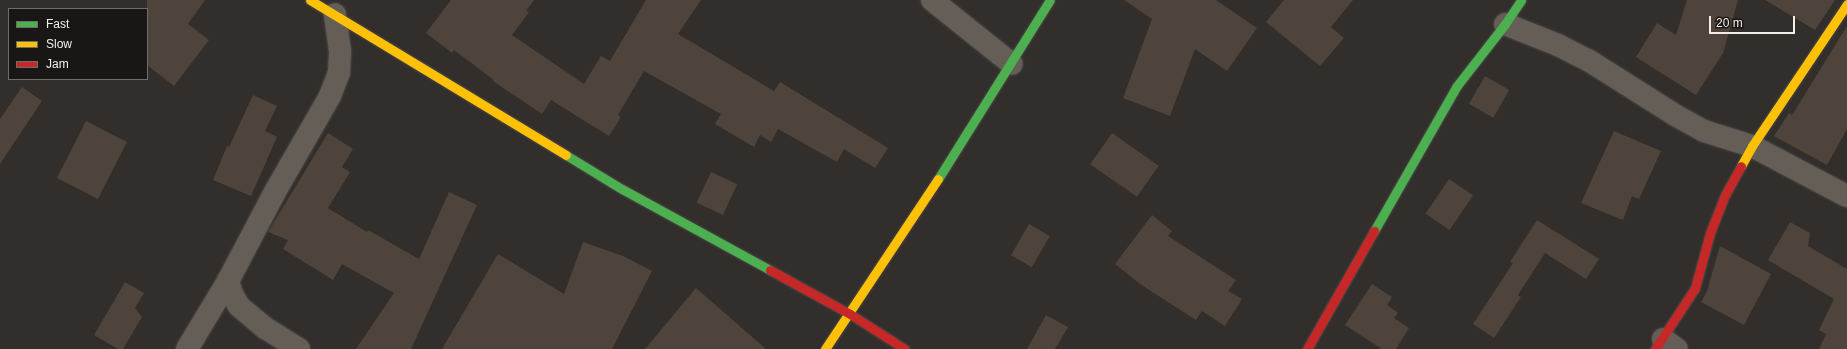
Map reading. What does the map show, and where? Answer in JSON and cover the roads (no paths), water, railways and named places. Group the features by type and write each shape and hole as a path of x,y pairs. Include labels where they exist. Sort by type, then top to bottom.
{"street":[{"path":"310,0 622,189 850,314 905,349"},
{"path":"932,0 1012,64"},
{"path":"825,349 850,314 1012,64 1050,0"},
{"path":"1307,349 1456,87 1505,24 1521,0"},
{"path":"1665,346 1695,288 1710,233 1725,195 1752,146 1847,4"},
{"path":"187,349 228,280 276,190 330,96 339,72 340,51 335,14"},
{"path":"1505,24 1558,45 1588,60 1674,115 1704,131 1752,146 1847,196"},
{"path":"228,280 232,294 239,306 265,328 299,349"}]}
